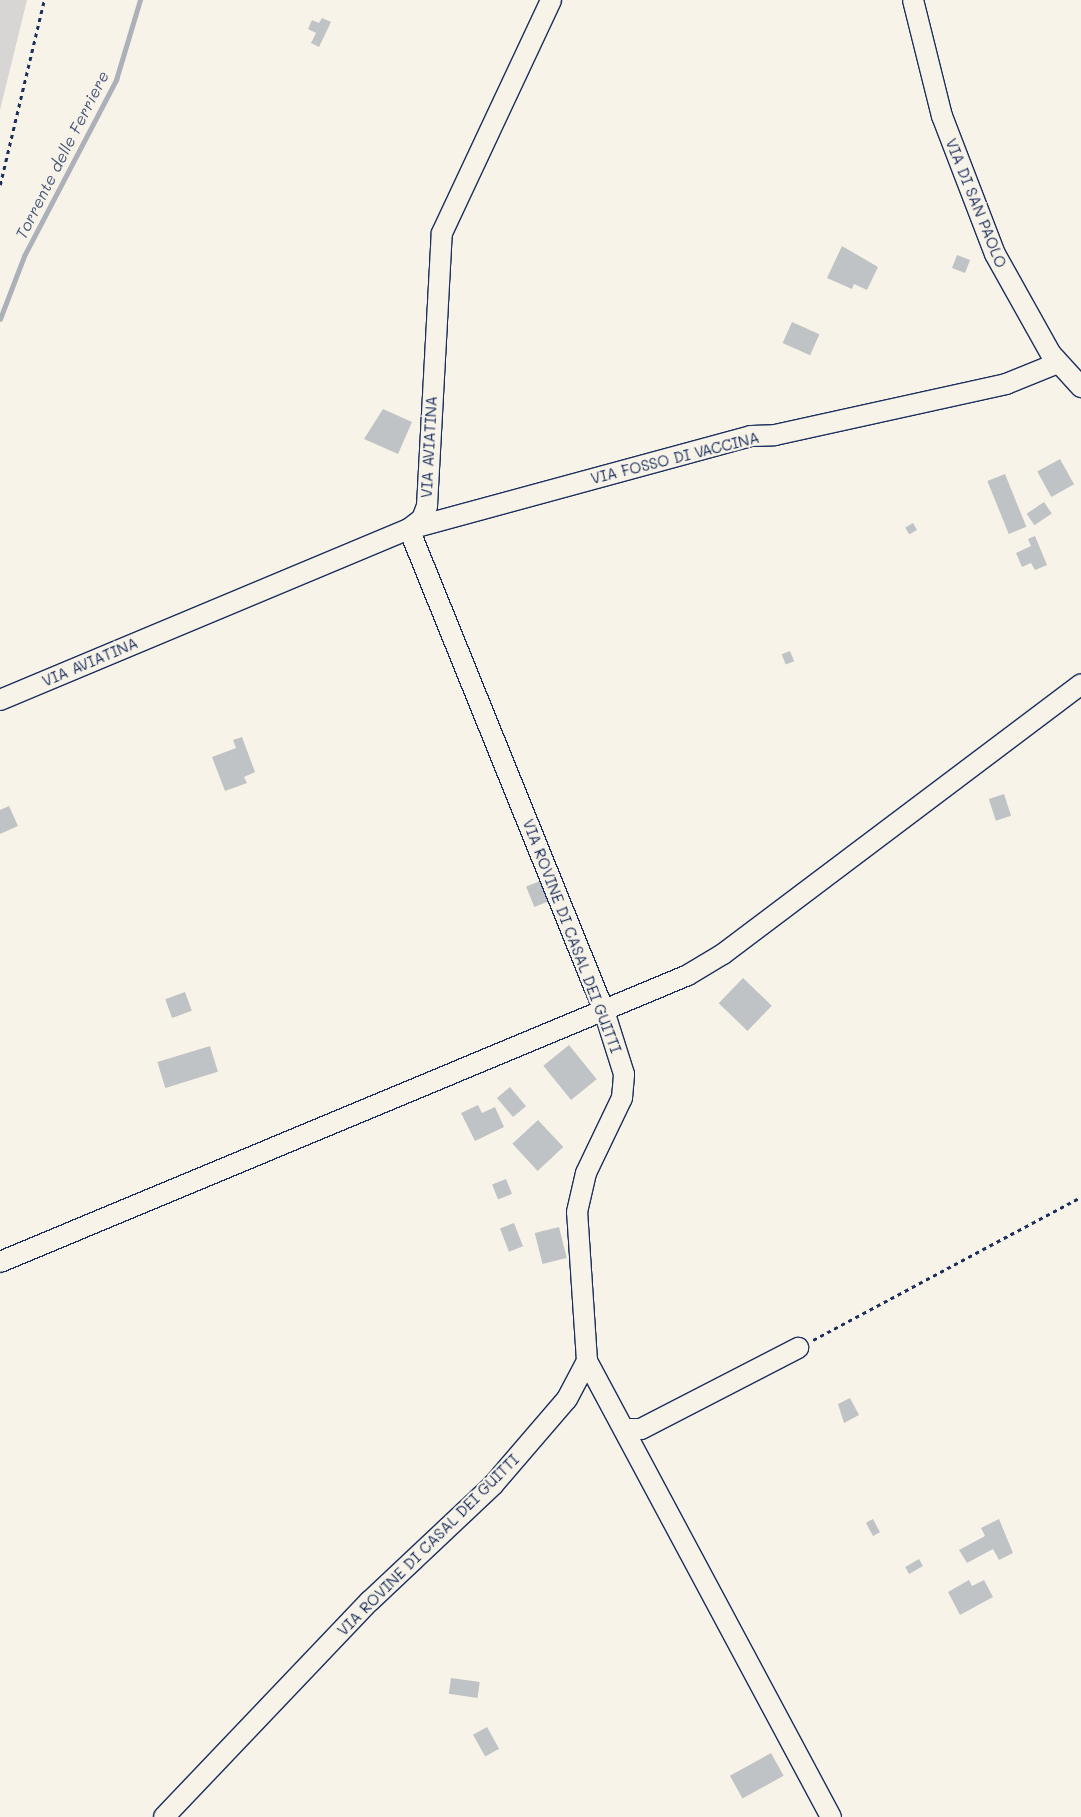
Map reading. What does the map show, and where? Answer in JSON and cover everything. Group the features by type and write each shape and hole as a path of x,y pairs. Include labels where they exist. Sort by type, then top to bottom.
{"street":[{"name":"VIA AVIATINA","path":"0,700 409,529 422,519 427,506 442,233 551,0"},
{"name":"VIA DI SAN PAOLO","path":"913,0 934,90 982,224 1017,297 1058,363 1080,383"},
{"name":"VIA FOSSO DI VACCINA","path":"409,529 752,436 775,435 1006,384 1058,363"},
{"name":"VIA ROVINE DI CASAL DEI GUITTI","path":"164,1817 357,1615 493,1485 564,1403 587,1361 577,1212 586,1173 617,1113 624,1085 604,1011 409,529"},
{"path":"0,1262 679,979 723,954 1081,684"},
{"path":"624,1430 640,1430 798,1348"},
{"path":"587,1361 831,1817"}],"path":[{"path":"0,185 44,0"},
{"path":"798,1348 1081,1196"}],"shaded area":[{"path":"0,0 27,0 0,110"}],"building":[{"path":"322,18 331,22 319,47 311,43 316,33 308,29 312,20 319,23"},
{"path":"842,246 878,267 867,290 854,284 852,289 827,278"},
{"path":"957,255 970,260 965,273 952,268"},
{"path":"792,322 819,334 810,355 783,343"},
{"path":"383,409 412,422 398,454 364,439"},
{"path":"1060,459 1074,484 1051,497 1037,472"},
{"path":"1005,474 1026,527 1009,534 987,481"},
{"path":"1044,502 1052,514 1034,525 1027,514"},
{"path":"913,523 917,530 909,534 905,528"},
{"path":"1035,536 1047,565 1035,570 1031,563 1022,567 1016,553 1031,546 1028,539"},
{"path":"790,651 794,661 786,665 782,654"},
{"path":"242,737 255,772 244,777 247,783 225,791 212,757 236,748 233,740"},
{"path":"1004,794 1011,816 996,821 989,799"},
{"path":"9,806 18,826 0,834 0,810"},
{"path":"540,881 548,901 534,907 526,887"},
{"path":"743,978 772,1006 747,1031 719,1003"},
{"path":"185,992 192,1011 172,1018 165,999"},
{"path":"569,1045 597,1079 571,1100 543,1066"},
{"path":"210,1046 218,1072 165,1088 157,1062"},
{"path":"510,1087 526,1106 513,1117 497,1098"},
{"path":"478,1105 482,1113 495,1107 504,1127 475,1141 461,1113"},
{"path":"538,1120 563,1147 538,1171 512,1144"},
{"path":"506,1179 512,1194 498,1199 492,1185"},
{"path":"514,1223 523,1246 509,1252 500,1228"},
{"path":"559,1227 567,1258 542,1264 535,1233"},
{"path":"850,1398 859,1415 844,1423 838,1404"},
{"path":"873,1519 880,1532 873,1536 866,1523"},
{"path":"999,1519 1013,1553 999,1560 993,1549 967,1563 959,1550 985,1536 981,1528"},
{"path":"919,1559 923,1566 909,1574 905,1567"},
{"path":"969,1580 972,1586 984,1580 993,1597 960,1615 948,1592"},
{"path":"451,1678 480,1682 477,1698 449,1694"},
{"path":"487,1727 499,1749 485,1757 473,1735"},
{"path":"771,1753 784,1776 742,1799 730,1776"}],"waterway":[{"name":"Torrente delle Ferriere","path":"0,319 24,256 116,80 140,0"}]}
